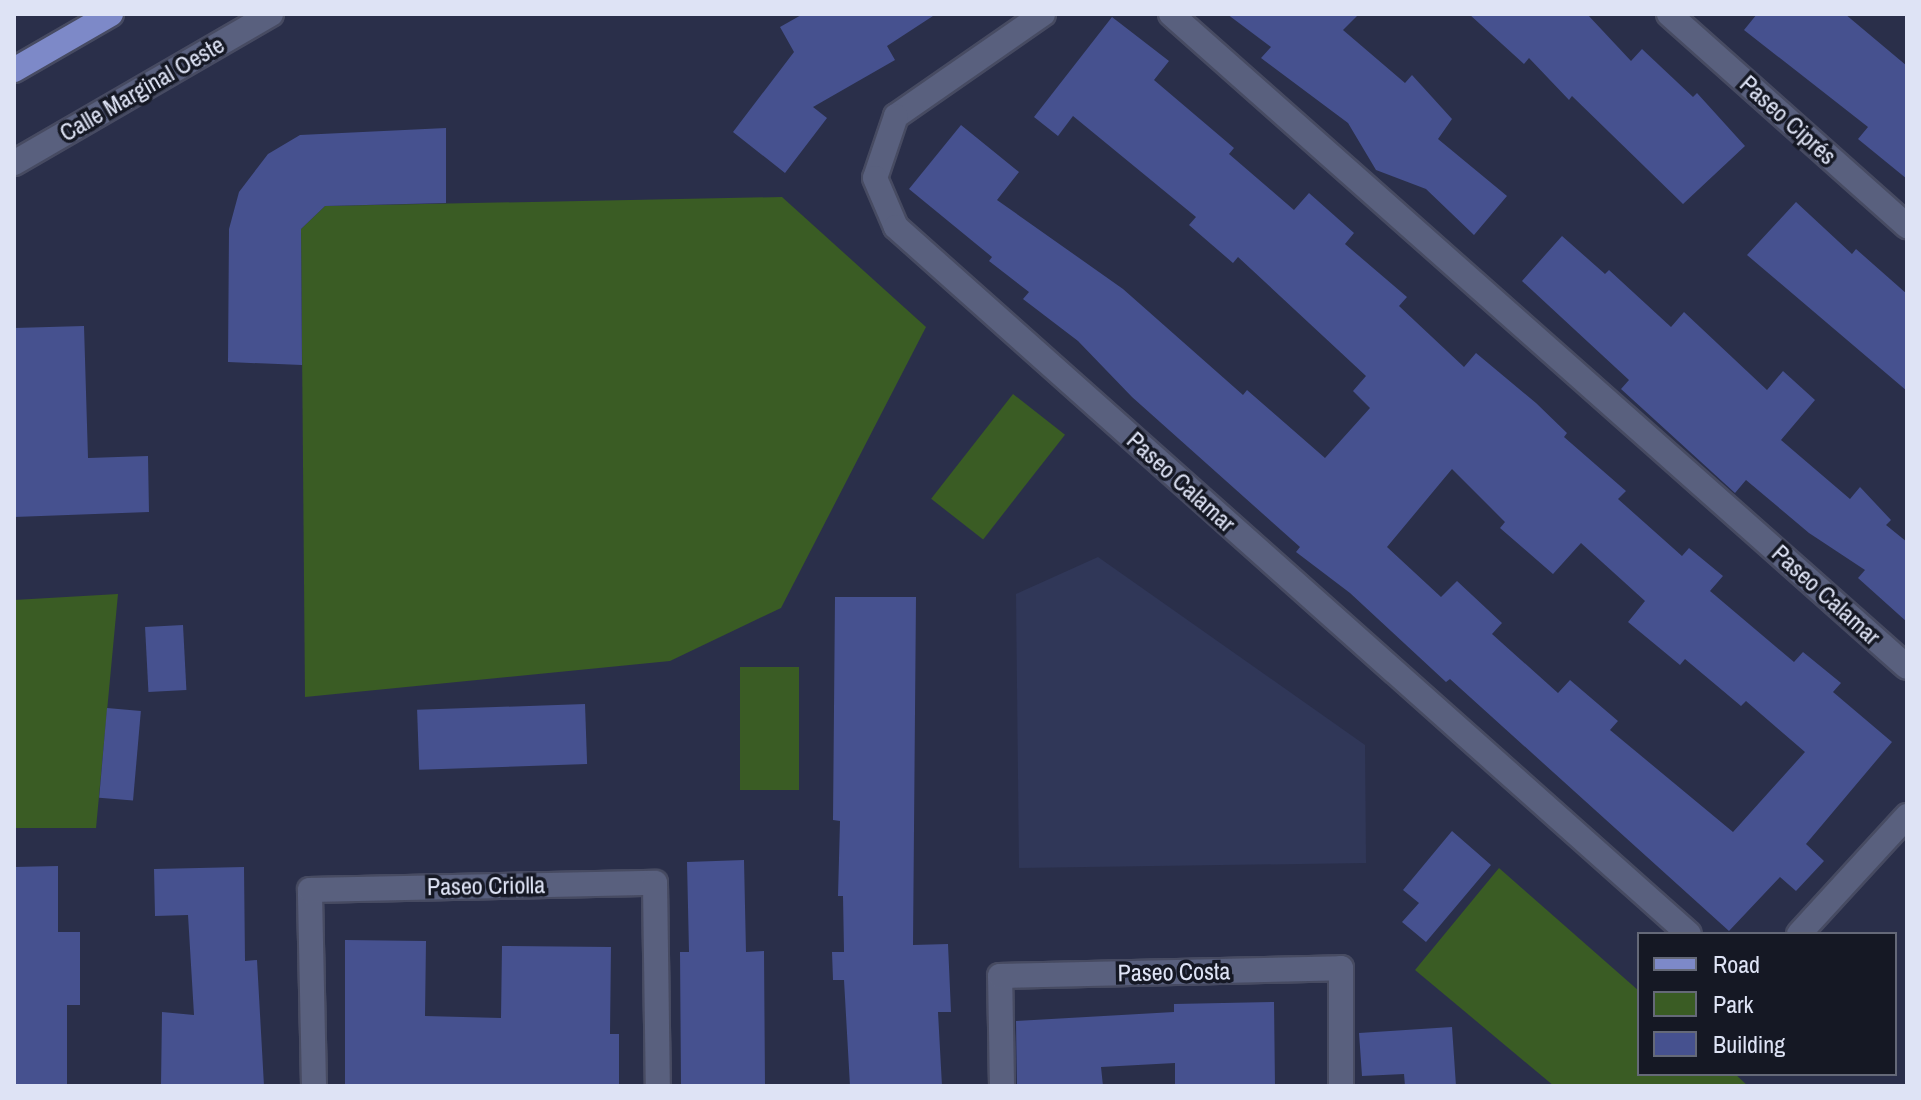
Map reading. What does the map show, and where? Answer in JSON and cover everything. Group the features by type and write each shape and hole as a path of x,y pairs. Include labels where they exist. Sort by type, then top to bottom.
{"main road":[{"path":"14,70 111,14"}],"street":[{"name":"Calle Marginal Oeste","path":"14,163 271,14"},
{"name":"Paseo Calamar","path":"1043,14 896,116 875,178 896,227 1687,932"},
{"name":"Paseo Calamar","path":"1171,14 1907,667"},
{"name":"Paseo Ciprés","path":"1669,14 1907,226"},
{"path":"1801,932 1907,816"},
{"name":"Paseo Criolla","path":"314,1086 310,890 655,883 658,1086"},
{"name":"Paseo Costa","path":"1002,1086 1000,976 1341,968 1341,1086"}],"shaded area":[{"path":"1098,557 1365,745 1366,863 1019,868 1016,594"}],"green space":[{"path":"782,197 926,327 781,608 670,661 305,697 301,229 325,206"},
{"path":"1013,394 1065,435 983,539 931,499"},
{"path":"118,594 96,828 14,828 14,600"},
{"path":"740,667 799,667 799,790 740,790"},
{"path":"1499,868 1637,989 1637,1076 1737,1076 1748,1086 1554,1086 1415,970"}],"building":[{"path":"803,14 936,14 887,46 895,60 813,107 827,118 785,173 733,132 794,52 780,27"},
{"path":"1227,14 1359,14 1343,30 1405,83 1412,75 1452,119 1438,139 1507,196 1474,235 1426,189 1376,170 1348,123 1261,58 1271,47"},
{"path":"1469,14 1587,14 1631,61 1642,49 1693,97 1697,93 1745,146 1683,204 1572,96 1569,100 1529,58 1524,64"},
{"path":"1757,14 1845,14 1907,66 1907,179 1858,139 1868,127 1744,30"},
{"path":"1112,17 1169,61 1154,80 1234,148 1229,154 1294,210 1309,193 1354,233 1345,244 1407,297 1399,306 1464,367 1476,353 1536,403 1567,433 1564,437 1626,491 1618,499 1682,556 1689,548 1723,576 1710,591 1794,662 1803,652 1841,683 1833,692 1892,742 1806,844 1824,861 1796,891 1780,877 1729,931 1450,679 1446,682 1350,593 1296,552 1300,547 1132,397 1078,341 1023,299 1029,292 989,261 992,257 909,189 961,125 1019,172 997,200 1123,289 1243,395 1247,390 1325,458 1370,408 1353,391 1366,376 1238,257 1233,263 1189,225 1196,217 1073,116 1058,136 1034,117","holes":["1452,469 1505,522 1500,528 1553,574 1581,543 1645,601 1628,622 1680,665 1685,659 1741,706 1746,701 1805,752 1733,832 1610,730 1618,721 1570,680 1558,693 1492,634 1502,623 1457,581 1441,597 1387,547"]},
{"path":"446,128 446,203 325,206 301,229 302,365 228,362 229,229 239,192 268,154 300,135"},
{"path":"1796,202 1852,254 1856,249 1907,294 1907,391 1747,255"},
{"path":"1562,236 1605,274 1609,270 1671,327 1684,312 1767,390 1783,371 1815,400 1781,440 1850,499 1860,487 1891,520 1886,525 1907,542 1907,622 1858,578 1865,570 1809,533 1746,480 1735,493 1621,389 1629,380 1522,281"},
{"path":"84,326 88,458 148,456 149,512 14,517 14,328"},
{"path":"835,597 916,597 913,945 948,944 951,1012 938,1012 942,1086 850,1086 844,980 833,980 832,952 844,952 843,896 838,896 840,821 833,820"},
{"path":"183,625 186,690 148,692 145,627"},
{"path":"585,704 587,764 419,770 417,710"},
{"path":"107,708 141,711 133,801 99,798"},
{"path":"1452,831 1491,865 1426,942 1402,922 1419,903 1403,890"},
{"path":"744,860 746,952 764,951 765,1086 681,1086 680,952 689,952 687,862"},
{"path":"58,866 58,932 80,932 80,1005 67,1005 67,1086 14,1086 14,867"},
{"path":"244,867 245,961 257,960 264,1086 161,1086 162,1012 194,1015 188,915 155,916 154,869"},
{"path":"345,940 426,941 425,1016 501,1018 502,946 611,947 610,1034 619,1034 619,1086 345,1086"},
{"path":"1274,1002 1275,1086 1175,1086 1175,1063 1101,1067 1103,1086 1017,1086 1016,1021 1174,1012 1174,1004"},
{"path":"1452,1027 1456,1086 1405,1086 1404,1074 1362,1076 1359,1033"}]}
